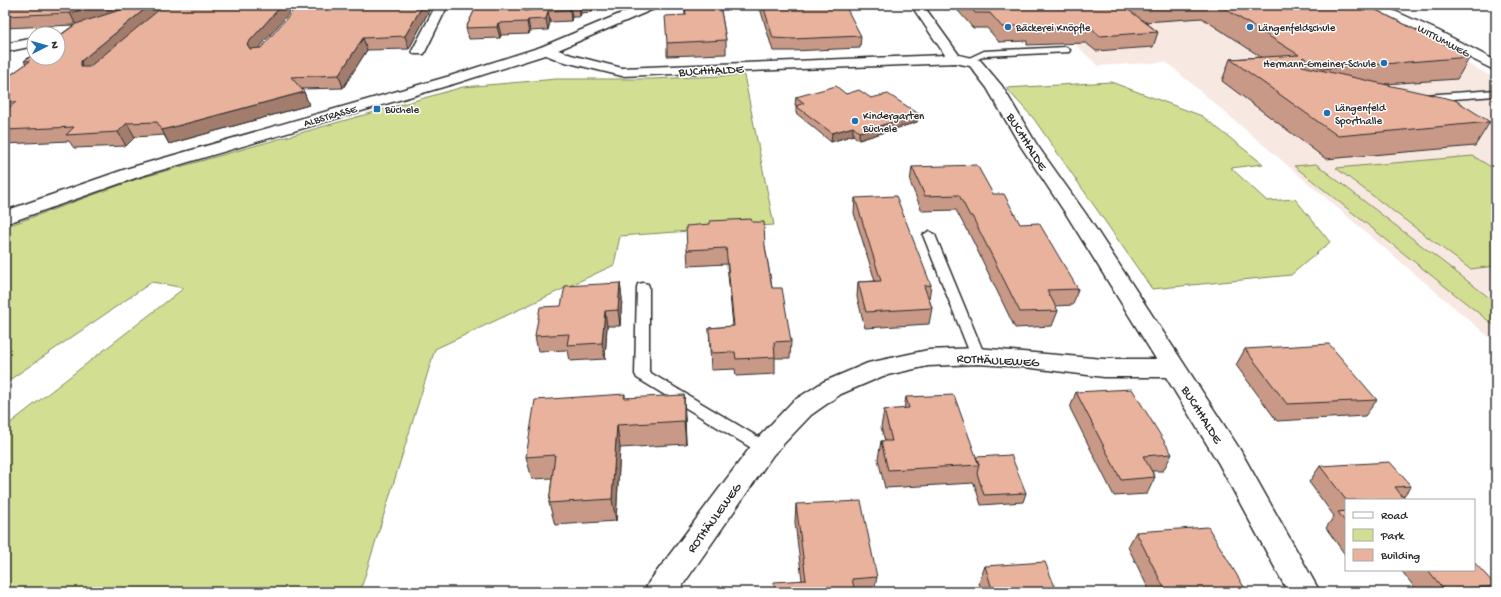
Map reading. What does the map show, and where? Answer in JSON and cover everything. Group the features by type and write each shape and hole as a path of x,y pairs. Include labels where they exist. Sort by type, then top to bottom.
{"street":[{"path":"419,51 442,5"},
{"name":"ALBSTRASSE","path":"5,218 135,172 455,79 546,50 652,5"},
{"path":"917,5 962,60"},
{"name":"WITTUMWEG","path":"1369,5 1428,31 1496,67"},
{"path":"5,48 26,44"},
{"name":"BUCHHALDE","path":"546,50 566,58 622,72 962,60 980,68 994,86 1029,145 1078,217 1229,456 1304,592"},
{"name":"ROTHÄULEWEG","path":"660,592 764,448 802,408 832,388 884,368 928,358 978,356 1024,359 1104,368 1174,368"}],"lane":[{"path":"962,60 984,54 1066,50"},
{"path":"1413,99 1496,93"},
{"path":"929,235 978,356"},
{"path":"643,287 642,374 764,448"}],"shaded area":[{"path":"1034,5 1400,27 1496,79 1496,343 1166,62 1098,66"}],"green space":[{"path":"744,75 774,225 620,236 614,265 435,349 360,592 5,592 5,427 184,288 152,282 5,383 5,227 137,179 463,87 557,79 652,79"},
{"path":"1111,82 1202,116 1263,164 1231,168 1267,201 1295,199 1330,242 1291,275 1152,289 1034,119 1006,88"},
{"path":"1473,156 1496,170 1496,266 1470,269 1336,168"},
{"path":"1316,164 1496,303 1496,327 1294,166"}],"building":[{"path":"5,5 98,5 70,13 5,16"},
{"path":"136,5 150,5 81,61 81,67 89,67 165,5 282,5 247,44 250,49 261,48 298,5 423,5 405,36 363,38 339,75 291,77 304,92 162,130 157,122 127,123 118,132 66,135 74,127 5,130 5,111 16,102 5,102 5,83 8,81 5,81 5,79 26,64 26,66 66,66 66,31 76,24"},
{"path":"477,5 518,5 525,11 531,10 534,5 579,5 570,6 570,10 548,11 546,19 528,20 527,22 498,23 497,27 466,28"},
{"path":"685,5 720,5 726,40 667,43 665,16 686,15"},
{"path":"763,5 832,5 847,9 861,36 793,39 773,38"},
{"path":"968,5 1122,5 1158,32 1100,36 1090,27 1031,30 1030,25 1002,27 990,13 975,13"},
{"path":"1219,5 1366,5 1470,57 1322,69 1303,57 1302,66 1455,100 1490,122 1338,136 1230,59 1299,55"},
{"name":"Kindergarten Büchele","path":"836,86 846,94 859,90 871,98 888,94 919,114 859,132 853,127 832,133 796,106 804,103 796,97"},
{"path":"977,165 993,194 1004,194 1020,224 1039,223 1078,289 1047,290 1058,311 1020,312 972,216 970,216 959,195 925,196 912,167"},
{"path":"896,196 931,285 924,286 932,308 866,312 858,282 881,281 855,198"},
{"path":"751,219 752,222 764,222 765,246 772,288 782,288 791,341 774,342 775,357 736,359 735,352 711,353 709,328 734,326 726,248 687,250 686,226 710,224 710,221"},
{"path":"620,283 618,310 605,311 602,343 567,345 569,334 535,336 540,307 561,306 565,286"},
{"path":"1329,344 1377,400 1287,404 1245,349"},
{"path":"1132,389 1172,454 1143,456 1155,477 1121,480 1076,392"},
{"path":"625,394 624,398 684,395 684,421 617,425 612,499 549,503 555,455 526,457 535,400"},
{"path":"954,395 979,465 888,470 881,441 892,441 884,410 909,408 906,397"},
{"path":"1011,455 1026,493 984,495 977,473 979,465 976,457"},
{"path":"1390,462 1411,486 1395,487 1404,499 1345,499 1320,466"},
{"path":"861,501 877,577 852,579 855,592 775,592 774,582 806,580 796,504"},
{"path":"1345,511 1345,522 1338,512"},
{"path":"1208,527 1247,592 1166,592 1136,532"},
{"path":"1045,562 1057,592 993,592 985,566"},
{"path":"1475,563 1496,586 1444,590 1429,571 1475,571"},
{"path":"495,590 505,592 494,592"}],"place":[{"name":"Bäckerei Knöpfle","path":"1008,27"},
{"name":"Längenfeldschule","path":"1250,27"},
{"name":"Hermann-Gmeiner-Schule","path":"1384,63"},
{"name":"Büchele","path":"377,109"},
{"name":"Längenfeld Sporthalle","path":"1327,113"},
{"name":"Kindergarten Büchele","path":"855,121"}]}
